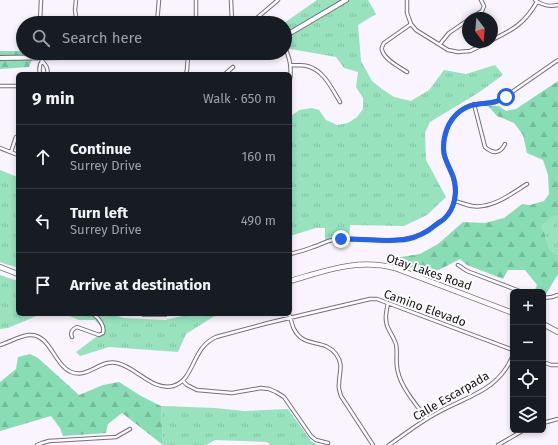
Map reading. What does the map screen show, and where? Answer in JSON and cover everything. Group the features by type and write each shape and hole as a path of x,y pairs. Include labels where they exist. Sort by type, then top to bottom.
{"main road":[{"name":"Otay Lakes Road","path":"292,280 348,265 378,265 395,268 510,312"},
{"path":"0,267 16,273"},
{"path":"545,325 558,332"}],"street":[{"path":"40,16 41,0"},
{"path":"76,0 76,16"},
{"path":"158,16 159,0"},
{"path":"196,0 196,16"},
{"path":"231,0 232,16"},
{"path":"259,16 278,0"},
{"path":"292,32 346,0"},
{"path":"407,0 407,14 411,24 416,30 448,50 462,52 470,51 476,48"},
{"path":"480,12 484,6 481,0"},
{"path":"498,37 520,25 531,12 536,1 549,6 558,5"},
{"path":"407,72 392,62 382,50 382,47 384,43 411,24"},
{"path":"440,44 449,33 462,24"},
{"path":"0,58 16,58"},
{"path":"40,72 39,67 41,60"},
{"path":"43,60 48,72"},
{"path":"186,72 188,60"},
{"path":"290,60 291,72"},
{"path":"292,253 332,240 401,240 416,237 428,232 444,219 454,201 455,185 444,152 444,138 448,126 454,117 463,109 474,104 500,101 558,60"},
{"path":"291,66 305,66 317,70 323,76 340,102"},
{"path":"228,72 233,67"},
{"path":"0,86 16,86"},
{"path":"474,104 485,147 496,152 503,149 505,144"},
{"path":"11,152 16,137"},
{"path":"0,148 16,154"},
{"path":"454,201 472,206 487,205 495,203 527,184"},
{"path":"458,265 467,271 514,289"},
{"path":"546,298 558,294"},
{"name":"Camino Elevado","path":"182,381 187,375 201,348 212,338 219,335 367,299 377,299 510,349"},
{"path":"388,303 385,315 388,329 393,336 396,345 396,366 399,377 426,419"},
{"path":"72,338 71,332 77,327 99,335 103,333 104,329 102,324 95,316"},
{"path":"290,318 295,330 305,341 323,344 329,347 336,354 341,372 339,390 341,396 373,445"},
{"path":"0,345 25,336 35,335 44,341 64,367 73,372 85,373 103,364 115,362 160,386 171,386 182,381 197,390 232,393 261,388 269,389 284,397 311,436 316,440 328,443"},
{"name":"Calle Escarpada","path":"389,445 438,412 492,385 504,373 511,361"},
{"path":"546,363 558,365"},
{"path":"546,422 558,419"},
{"path":"37,445 49,441 116,436 130,429"},
{"path":"498,445 519,433"}],"green space":[{"path":"317,0 368,0 376,14 358,25 361,61 372,81 394,97 411,101 429,90 444,70 466,74 495,65 503,75 478,93 430,122 425,133 426,160 446,197 427,215 404,226 350,225 349,239 325,242 325,228 316,228 292,235 292,115 299,110 312,108 319,110 326,120 337,125 348,123 357,117 363,109 363,98 356,87 358,72 344,68 336,57 292,49 292,17"},
{"path":"0,51 16,51 16,60 32,60 29,67 0,69"},
{"path":"558,81 558,215 551,216 542,226 550,250 558,255 558,274 546,294 546,289 535,289 537,285 525,270 508,270 503,279 467,265 460,259 433,273 392,263 394,258 420,254 438,244 463,222 485,223 504,218 522,204 530,205 544,201 549,194 548,175 543,160 527,153 523,135 514,123 497,116 488,106 499,106 506,111 516,109"},
{"path":"0,170 16,177 16,267 0,262"},
{"path":"551,215 558,215 558,255 550,250 542,226"},
{"path":"0,275 16,280 16,316 36,316 8,328 0,329"},
{"path":"69,316 118,316 123,318 165,320 182,316 216,316 186,334 178,352 109,347 80,356 76,352 104,331 95,320 79,320"},
{"path":"30,354 38,358 79,395 103,385 119,382 141,396 161,406 163,445 122,413 108,424 106,433 63,436 60,428 51,416 0,431 0,382 16,369 18,357"},
{"path":"161,406 215,408 244,411 288,409 311,441 317,445 271,445 267,442 215,440 206,445 163,445"}],"route":[{"path":"341,239 409,239 428,232 444,219 452,207 455,193 454,181 444,152 444,138 448,126 456,114 466,107 474,104 500,101 506,97"}]}
